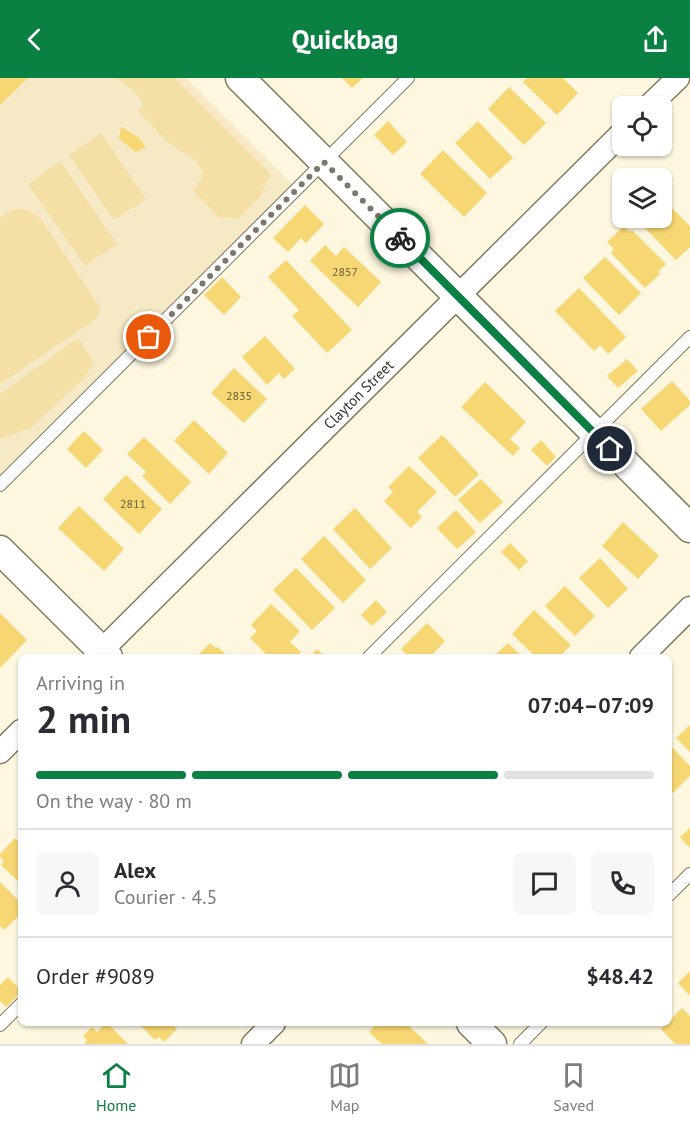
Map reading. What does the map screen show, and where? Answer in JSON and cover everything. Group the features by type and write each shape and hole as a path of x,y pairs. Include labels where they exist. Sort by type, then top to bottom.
{"street":[{"path":"240,78 690,528"},
{"path":"659,96 678,78"},
{"name":"Clayton Street","path":"103,654 612,143"},
{"path":"0,550 101,654"},
{"path":"644,654 690,608"},
{"path":"0,752 18,734"},
{"path":"254,1044 271,1026"},
{"path":"474,1026 492,1044"}],"lane":[{"path":"0,485 408,78"},
{"path":"372,654 690,337"},
{"path":"672,892 690,874"},
{"path":"0,1025 18,1007"},
{"path":"520,1044 538,1026"}],"shaded area":[{"path":"0,78 186,78 297,189 0,485"},
{"path":"115,78 175,78 271,174 261,196 238,219 228,217 220,219 193,190 203,174 197,162 159,133 138,111 143,107 136,94"},
{"path":"101,133 146,199 114,220 69,155"},
{"path":"60,161 117,244 85,266 28,184"},
{"path":"17,209 28,210 41,219 101,309 96,319 0,384 0,218 7,212"},
{"path":"78,338 94,362 86,376 31,428 0,439 0,394"}],"building":[{"path":"0,78 28,78 0,105"},
{"path":"342,78 363,78 352,88"},
{"path":"527,78 563,78 578,93 557,115 523,82"},
{"path":"509,87 546,123 524,145 488,109"},
{"path":"388,121 407,142 393,155 374,135"},
{"path":"478,121 513,158 490,179 455,143"},
{"path":"121,127 139,138 146,147 136,152 119,139"},
{"path":"443,150 487,193 464,217 420,174"},
{"path":"305,205 324,224 306,243 301,238 288,252 273,238"},
{"path":"672,208 690,226 690,247 676,260 645,228 672,228"},
{"path":"622,228 626,228 630,232 632,230 666,264 658,272 660,274 645,288 611,253 614,249 607,242"},
{"path":"325,245 336,256 344,247 381,282 358,307 310,261"},
{"path":"605,257 641,293 619,315 583,278"},
{"path":"286,260 352,330 327,353 292,316 299,310 268,277"},
{"path":"222,277 241,297 224,315 204,295"},
{"path":"579,288 626,337 608,354 600,345 594,351 555,311"},
{"path":"265,336 295,369 284,379 279,373 267,385 242,357"},
{"path":"627,359 638,371 618,388 607,376"},
{"path":"234,368 267,399 244,423 211,393"},
{"path":"672,381 690,401 690,405 661,431 641,409"},
{"path":"485,382 526,422 510,439 520,448 513,456 461,407"},
{"path":"194,420 228,453 209,474 174,441"},
{"path":"84,431 103,450 86,468 67,449"},
{"path":"442,435 479,474 455,497 418,458"},
{"path":"144,437 191,482 170,504 142,476 146,472 127,454"},
{"path":"541,440 556,457 547,466 531,450"},
{"path":"409,466 437,492 417,512 422,517 411,528 384,501 393,492 388,487"},
{"path":"126,475 162,509 139,534 103,499"},
{"path":"481,479 503,502 480,523 458,500"},
{"path":"79,506 124,549 104,571 58,528"},
{"path":"355,508 392,548 370,569 333,529"},
{"path":"456,510 476,532 457,549 437,528"},
{"path":"623,522 659,556 638,579 602,546"},
{"path":"324,536 366,580 343,603 301,559"},
{"path":"510,543 528,561 519,570 501,552"},
{"path":"600,558 628,589 608,608 579,578"},
{"path":"296,568 335,608 312,630 273,590"},
{"path":"565,586 595,616 575,636 545,606"},
{"path":"376,600 387,612 372,626 361,615"},
{"path":"271,604 300,631 290,642 301,652 299,654 266,654 250,638 257,631 251,625"},
{"path":"534,610 571,645 562,654 533,654 512,634"},
{"path":"0,613 27,640 0,668"},
{"path":"427,623 445,641 433,654 406,654 401,649"},
{"path":"210,643 225,654 199,654"},
{"path":"508,643 519,654 496,654"},
{"path":"317,649 322,654 312,654"},
{"path":"690,725 690,752 676,738"},
{"path":"672,747 690,766 690,776 673,793"},
{"path":"690,828 690,848 680,837"},
{"path":"15,838 18,842 18,881 1,865 4,861 0,854"},
{"path":"0,882 18,900 18,917 4,930 0,926"},
{"path":"690,971 690,996 678,983"},
{"path":"8,977 18,988 18,995 6,1007 0,1001 0,985"},
{"path":"682,1008 690,1016 690,1044 675,1044 661,1029 664,1026 672,1026 672,1018"},
{"path":"103,1026 110,1026 128,1044 84,1044 87,1041 83,1036 92,1027 97,1032"},
{"path":"141,1026 174,1026 177,1029 164,1042 159,1037 155,1040"},
{"path":"374,1026 409,1026 428,1044 382,1044 369,1032"}],"way so far":[{"path":"149,337 324,162 400,238"}],"route":[{"path":"400,238 610,449"}]}
